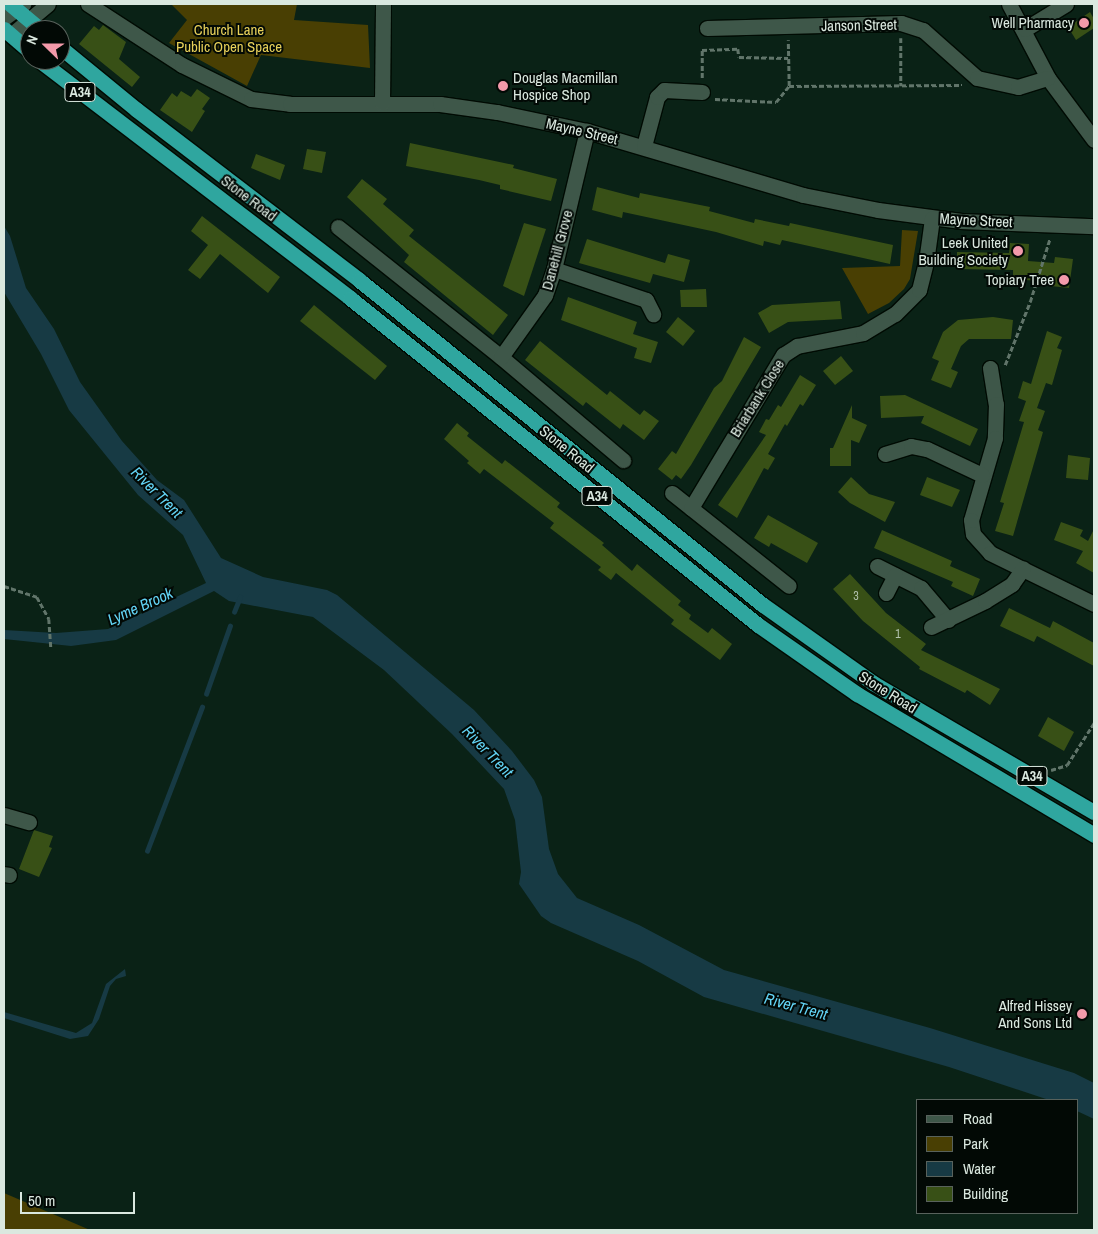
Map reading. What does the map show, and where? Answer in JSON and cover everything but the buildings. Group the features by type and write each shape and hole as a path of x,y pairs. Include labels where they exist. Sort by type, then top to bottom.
{"highway":[{"path":"17,6 30,20"},
{"path":"8,32 20,43"},
{"name":"Stone Road","path":"70,54 137,110 359,280 763,604 873,683 1094,812"},
{"name":"Stone Road","path":"52,70 350,298 758,625 857,694 961,758 1094,835"},
{"path":"961,758 970,740"}],"street":[{"path":"38,20 48,4"},
{"name":"Mayne Street","path":"88,4 182,65 240,95 290,104 382,102 449,105 587,130 803,195 932,218 1094,226"},
{"path":"382,102 383,4"},
{"path":"1009,4 1025,29 1048,78 1094,140"},
{"path":"1025,29 1066,4"},
{"path":"4,18 17,6"},
{"name":"Janson Street","path":"707,28 901,23 923,30 977,78 1018,87 1048,78"},
{"path":"644,146 656,97 664,90 702,92"},
{"name":"Danehill Grove","path":"501,357 533,315 545,295 554,269 587,130"},
{"name":"Briarbank Close","path":"692,508 783,355 797,346 863,333 895,314 919,290 926,262 932,218"},
{"path":"345,227 501,357 622,454"},
{"path":"554,269 653,303"},
{"path":"990,368 996,404 994,438 982,475 971,520 973,534 990,553 1094,604"},
{"path":"884,454 911,446 927,449 982,475"},
{"path":"672,493 789,586"},
{"path":"877,566 920,588 938,606 948,620"},
{"path":"931,627 948,620 1012,584 1023,568"},
{"path":"886,593 895,575"},
{"path":"4,815 29,822"}],"path":[{"path":"901,23 902,86"},
{"path":"788,27 789,86 776,102 708,99 702,92 702,50 738,49 739,57 788,58"},
{"path":"789,86 968,85"},
{"path":"990,368 1005,366 1030,302 1054,224"},
{"path":"4,586 37,597 45,607 50,628 51,648"},
{"path":"1038,780 1053,769 1068,765 1094,723"}],"green space":[{"name":"Church Lane Public Open Space","path":"171,4 297,4 294,20 368,25 370,68 261,55 247,86 169,43 187,20"},
{"path":"902,230 918,231 910,279 904,289 889,303 868,314 842,268 900,266"},
{"path":"4,1193 90,1230 4,1230"}],"water":[{"name":"River Trent","path":"4,226 10,236 26,288 54,329 80,382 122,441 157,480 184,500 221,558 263,577 327,590 337,595 474,710 512,751 534,780 542,797 549,849 558,874 577,898 639,925 724,970 930,1028 1074,1073 1094,1083 1094,1119 1078,1111 1078,1099 1046,1099 949,1067 704,997 638,961 551,923 541,916 519,884 521,872 515,820 504,789 452,734 384,670 313,617 229,601 214,591 116,640 71,646 4,639 4,630 56,633 108,629 206,583 183,535 138,495 69,410 41,354 4,292"},
{"path":"125,969 126,976 116,979 110,986 99,1019 88,1036 70,1039 4,1018 4,1012 76,1033 92,1023 106,984"}],"waterway":[{"path":"234,612 240,597"},
{"path":"206,694 230,626"},
{"path":"147,851 202,707"}],"place":[{"name":"Well Pharmacy","path":"1084,23"},
{"name":"Douglas Macmillan Hospice Shop","path":"503,86"},
{"name":"Leek United Building Society","path":"1018,251"},
{"name":"Topiary Tree","path":"1064,280"},
{"name":"Alfred Hissey And Sons Ltd","path":"1082,1014"}],"water label":[{"name":"Lyme Brook","path":"140,606"}]}
